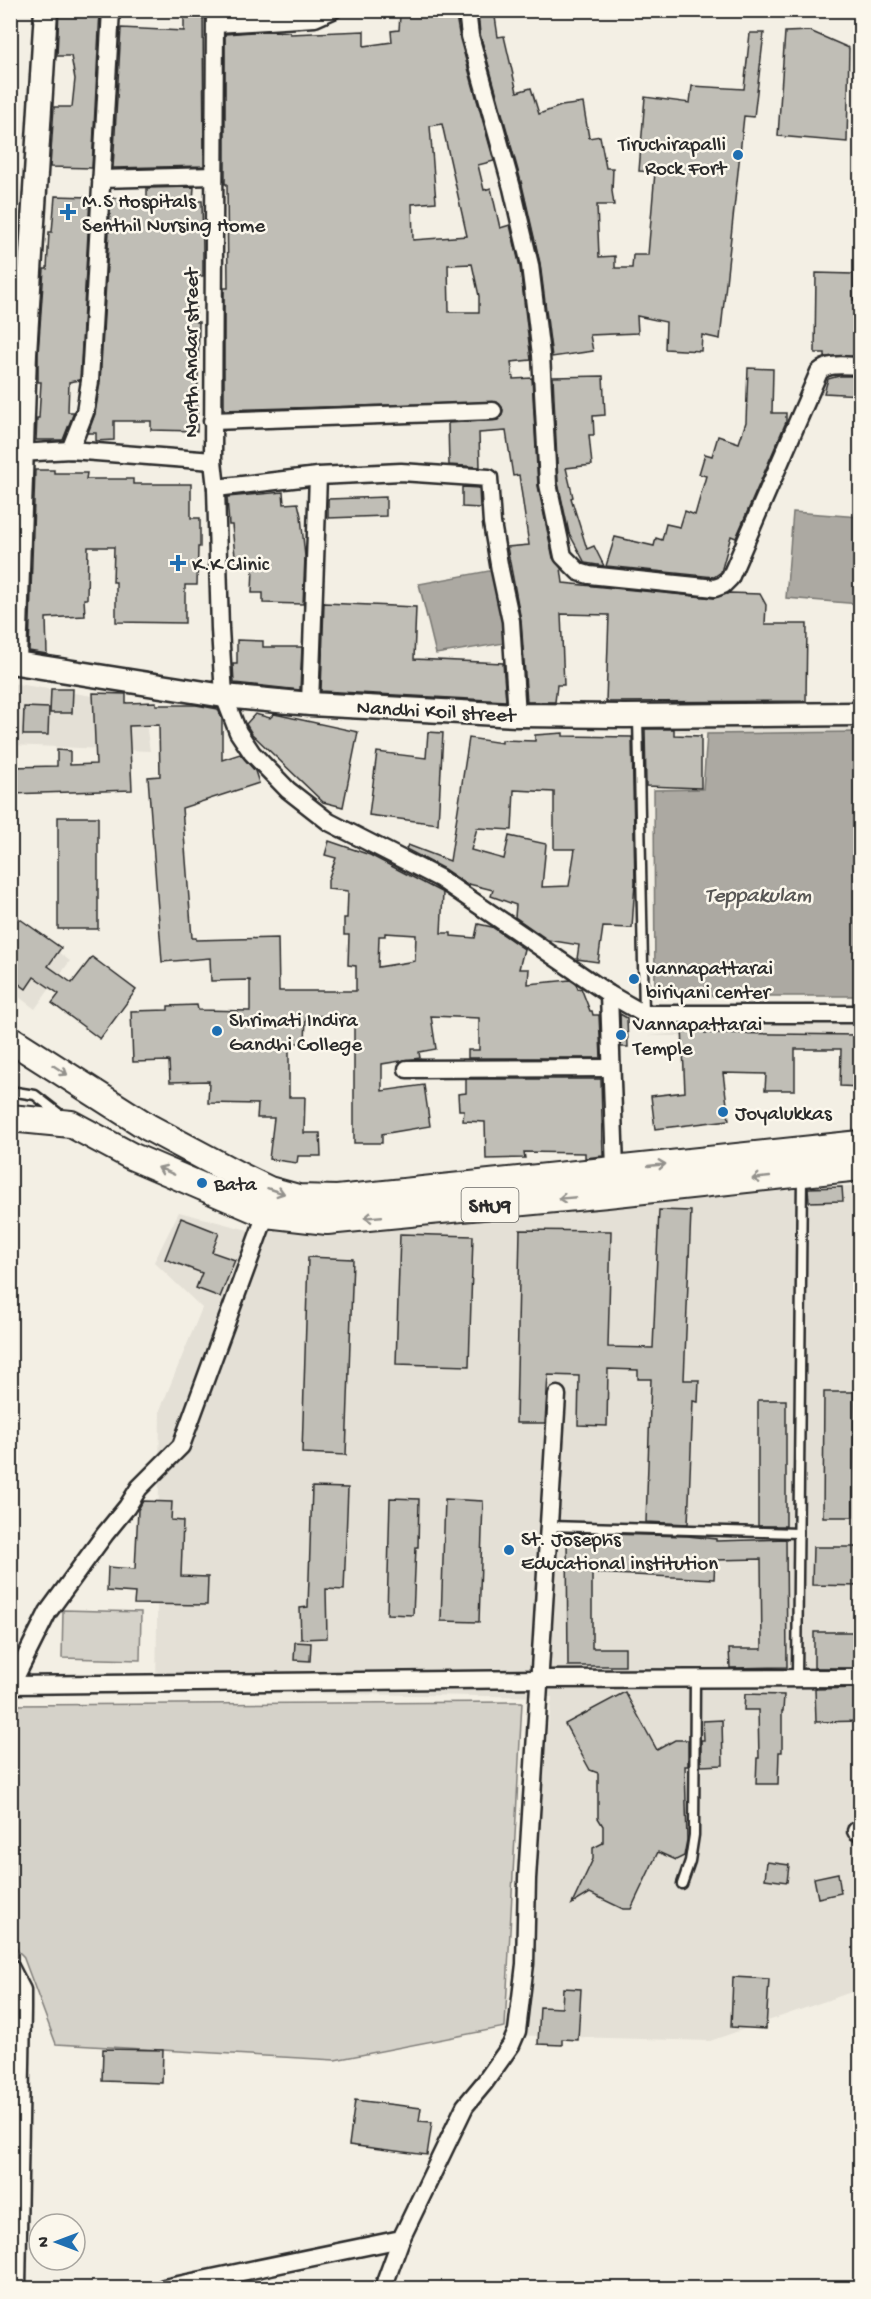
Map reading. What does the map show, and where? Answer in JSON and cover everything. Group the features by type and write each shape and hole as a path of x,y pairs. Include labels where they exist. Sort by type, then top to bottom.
{"main road":[{"name":"SHU9","path":"10,1039 148,1127 269,1190 298,1198 337,1199 861,1144"},
{"path":"10,1118 71,1124 131,1155 148,1127"},
{"name":"SHU9","path":"131,1155 266,1214 327,1221 861,1167"}],"street":[{"path":"13,662 20,453 18,352 46,10"},
{"path":"70,450 85,412 90,381 111,10"},
{"path":"215,17 315,18 333,10"},
{"path":"467,10 470,36 512,188 530,265 541,355 548,484 563,556 572,567 589,575 715,588 723,585 730,578 819,372 824,367 832,365 861,366"},
{"name":"North Andar street","path":"215,17 213,460 225,696 238,732 263,766 288,790 329,822 439,878 609,994 644,1014"},
{"path":"101,179 214,176"},
{"path":"212,421 493,411"},
{"path":"20,453 70,450 213,460"},
{"path":"216,488 318,476 401,472 489,478 498,559 511,621 517,715"},
{"path":"310,704 318,476"},
{"name":"Nandhi Koil street","path":"13,662 225,696 310,704 517,715 861,714"},
{"path":"609,994 615,1169"},
{"path":"644,1014 861,1014"},
{"path":"407,1069 611,1068"},
{"path":"266,1214 181,1446 139,1488 48,1612 11,1686 539,1678 861,1678"},
{"path":"383,2289 401,2239 465,2106 511,2045 517,2031 525,1964 527,1880 557,1395"},
{"path":"10,1967 22,1990 17,2289"},
{"path":"164,2289 401,2239"}],"lane":[{"path":"638,716 644,1014"},
{"path":"10,1091 35,1095 71,1124"},
{"path":"797,1677 802,1173"},
{"path":"549,1526 798,1533"},
{"path":"682,1884 690,1861 694,1834 695,1677"}],"shaded area":[{"path":"11,683 143,704 150,751 11,745"},
{"path":"642,704 860,704 860,732 707,734 642,729"},
{"path":"11,917 70,961 35,1009 11,991"},
{"path":"860,1018 860,1036 647,1036"},
{"name":"St. Josephs Educational institution","path":"860,1185 860,1989 710,2041 506,2035 552,1697 156,1691 160,1410 202,1308 154,1262 179,1212 248,1230"},
{"path":"63,1610 141,1612 140,1660 62,1658"},
{"path":"522,1702 505,2027 335,2060 56,2044 23,1956 18,1951 11,1932 10,1705"}],"water":[{"path":"793,512 860,517 860,604 786,598"},
{"path":"494,570 511,642 436,654 419,584"},
{"name":"Teppakulam","path":"860,732 860,996 655,996 654,790 703,789 707,734"}],"building":[{"path":"59,10 100,10 92,168 50,167 54,107 72,107 75,79 71,56 57,56"},
{"path":"184,10 203,10 204,166 113,168 121,28 184,31"},
{"path":"423,10 455,10 460,39 494,161 478,165 484,190 491,188 500,228 510,225 520,267 531,360 511,362 513,379 532,378 538,486 553,558 561,568 563,583 714,598 729,593 760,594 766,605 765,624 807,624 806,701 606,702 609,615 561,614 564,685 557,685 555,702 527,702 521,620 507,547 529,545 519,475 513,476 506,431 479,433 480,467 449,465 448,423 498,420 503,410 497,402 224,410 224,288 228,288 225,34 266,31 290,32 290,34 364,31 364,46 392,42 391,31 399,30 400,15 424,16","holes":["442,124 467,236 413,240 412,204 436,202 430,126","472,264 479,296 479,312 449,312 448,265"]},
{"path":"494,10 498,37 504,36 517,92 531,88 539,114 561,106 583,103 589,138 600,136 606,168 613,168 614,205 597,205 599,257 615,256 615,268 632,268 633,255 648,255 655,172 639,171 645,97 690,103 692,86 744,89 750,33 764,33 754,117 744,116 720,339 702,335 701,351 665,349 666,322 637,316 638,333 590,335 593,351 552,357 540,263 522,185 480,34 478,12"},
{"path":"810,31 849,48 847,142 778,136 785,32"},
{"path":"194,187 193,201 202,201 203,252 203,276 194,276 196,322 199,322 197,431 151,430 151,421 114,421 114,440 96,441 96,433 88,433 95,414 100,382 111,198 147,200 147,188"},
{"path":"55,196 90,197 80,380 69,382 68,412 74,412 63,440 36,440 41,382 38,382 38,354 44,269 47,269 49,232 52,232"},
{"path":"816,273 853,274 853,300 861,301 861,356 825,357 825,353 815,353"},
{"path":"748,368 773,369 772,413 786,413 786,422 736,538 731,536 721,572 714,577 606,566 615,537 654,546 656,538 662,540 666,524 680,527 685,511 695,515 706,476 699,474 705,454 712,456 718,436 739,443 746,422"},
{"path":"603,376 605,415 593,416 594,435 589,435 592,465 566,468 573,497 571,498 587,549 594,546 604,566 585,563 569,533 558,483 553,377"},
{"path":"839,376 861,376 861,395 824,393 828,379"},
{"path":"35,470 54,470 54,473 87,473 86,479 133,479 133,484 191,484 191,518 200,518 200,547 198,547 197,585 185,585 185,623 116,622 116,582 113,582 114,547 88,547 85,616 46,618 47,654 29,651"},
{"path":"462,487 479,488 480,508 462,507"},
{"path":"283,492 284,504 298,503 301,516 305,557 303,604 263,603 263,593 252,593 253,566 236,567 227,497"},
{"path":"386,497 386,516 328,518 328,499"},
{"path":"324,603 416,607 414,659 503,663 506,701 321,691"},
{"path":"237,640 263,641 263,647 302,647 300,690 234,683 233,664 237,664"},
{"path":"51,689 73,689 72,713 50,713"},
{"path":"93,693 126,694 126,703 156,702 156,705 196,705 218,709 222,719 222,760 240,754 255,771 259,783 182,808 192,938 196,940 278,938 279,991 356,991 356,966 348,965 349,935 344,935 348,891 328,889 328,880 336,858 325,855 329,841 370,855 443,893 441,933 475,938 478,924 492,927 524,949 519,969 529,969 528,984 570,980 576,984 578,989 581,988 590,1011 593,1015 599,1015 601,1058 468,1058 468,1050 479,1050 479,1018 431,1016 436,1049 419,1052 420,1058 382,1064 382,1091 424,1085 430,1126 382,1134 382,1143 354,1143 354,1016 306,1016 305,1043 289,1043 289,1097 305,1097 304,1133 320,1133 321,1156 298,1156 297,1163 269,1159 274,1118 257,1118 258,1104 208,1103 209,1081 170,1082 169,1061 133,1062 131,1011 168,1010 168,1006 197,1005 198,1010 250,1011 250,980 211,981 210,958 162,962 148,777 160,776 159,725 129,726 132,790 10,794 10,767 57,766 57,750 70,751 70,765 96,764","holes":["385,933 416,935 415,961 378,967 379,936 385,936"]},
{"path":"24,707 49,708 48,735 23,735"},
{"path":"255,714 270,718 274,714 358,732 343,807 323,802 252,734 246,724"},
{"path":"645,729 674,729 674,735 701,736 701,788 646,786"},
{"path":"428,732 443,733 438,824 369,815 377,752 426,758"},
{"path":"563,733 563,736 632,737 635,882 632,928 603,927 598,962 577,959 579,945 548,940 515,917 516,905 491,896 493,890 465,883 406,849 408,845 450,861 469,738 502,743 502,740 535,741 535,735","holes":["514,790 554,792 554,849 575,849 569,886 542,887 546,844 509,836 504,859 471,850 477,828 512,830"]},
{"path":"58,817 98,817 98,929 58,929"},
{"path":"10,912 61,948 48,966 72,983 92,957 136,990 100,1039 52,1003 59,994 34,977 26,989 10,977"},
{"path":"620,1014 627,1018 628,1047 621,1047"},
{"path":"705,1027 705,1033 861,1035 861,1087 840,1086 841,1049 795,1049 795,1090 765,1090 766,1074 723,1073 729,1120 655,1129 651,1096 685,1092 682,1028"},
{"path":"466,1079 601,1079 603,1156 585,1158 585,1153 524,1152 525,1158 486,1159 485,1122 463,1121 464,1110 459,1110 458,1094 466,1093"},
{"path":"842,1187 843,1201 809,1202 808,1188"},
{"path":"659,1210 691,1211 684,1380 699,1380 698,1402 693,1401 688,1524 646,1522 651,1379 638,1379 638,1370 608,1369 607,1426 578,1425 579,1376 548,1375 545,1423 516,1423 520,1230 611,1231 608,1347 653,1348"},
{"path":"181,1218 219,1233 212,1252 235,1260 220,1297 196,1288 202,1273 165,1259"},
{"path":"400,1234 473,1236 469,1366 396,1364"},
{"path":"308,1257 353,1259 346,1455 302,1453"},
{"path":"824,1392 854,1392 853,1517 823,1517"},
{"path":"758,1400 786,1400 786,1526 758,1526"},
{"path":"312,1487 348,1488 344,1590 326,1589 327,1638 301,1639 300,1608 308,1607"},
{"path":"390,1498 419,1499 413,1615 387,1614"},
{"path":"445,1499 483,1501 479,1622 441,1621"},
{"path":"143,1501 172,1502 171,1520 183,1521 181,1576 208,1577 207,1605 134,1604 135,1593 107,1591 108,1567 135,1569 138,1510"},
{"path":"567,1533 687,1536 716,1539 716,1541 786,1539 787,1667 730,1668 729,1649 762,1649 761,1559 715,1560 714,1579 592,1573 592,1648 625,1648 625,1666 568,1666"},
{"path":"813,1547 861,1547 861,1586 812,1585"},
{"path":"814,1632 861,1632 861,1668 814,1668"},
{"path":"295,1642 311,1643 310,1661 294,1660"},
{"path":"861,1688 861,1721 816,1722 815,1689"},
{"path":"625,1692 657,1750 675,1740 688,1740 688,1766 685,1766 687,1840 684,1856 676,1860 658,1852 631,1909 623,1909 590,1893 572,1904 593,1859 593,1848 603,1843 603,1826 598,1818 598,1773 590,1770 565,1724"},
{"path":"745,1694 784,1695 782,1752 779,1752 778,1784 756,1784 757,1758 759,1758 758,1710 744,1710"},
{"path":"722,1720 723,1765 701,1766 701,1740 704,1740 703,1721"},
{"path":"767,1862 789,1865 787,1882 765,1879"},
{"path":"838,1873 841,1893 818,1898 814,1878"},
{"path":"733,1977 769,1979 766,2029 731,2027"},
{"path":"563,1988 581,1989 578,2040 562,2039 562,2045 538,2044 540,2007 562,2008"},
{"path":"103,2049 163,2050 162,2083 102,2081"},
{"path":"355,2100 421,2108 419,2121 432,2122 427,2155 349,2145"}],"place":[{"name":"Tiruchirapalli Rock Fort","path":"738,155"},
{"name":"M.S Hospitals Senthil Nursing Home","path":"68,212"},
{"name":"K.K Clinic","path":"178,563"},
{"name":"vannapattarai biriyani center","path":"634,979"},
{"name":"Shrimati Indira Gandhi College","path":"217,1031"},
{"name":"Vannapattarai Temple","path":"621,1035"},
{"name":"Joyalukkas","path":"723,1112"},
{"name":"Bata","path":"202,1183"},
{"name":"St. Josephs Educational institution","path":"509,1550"}]}
